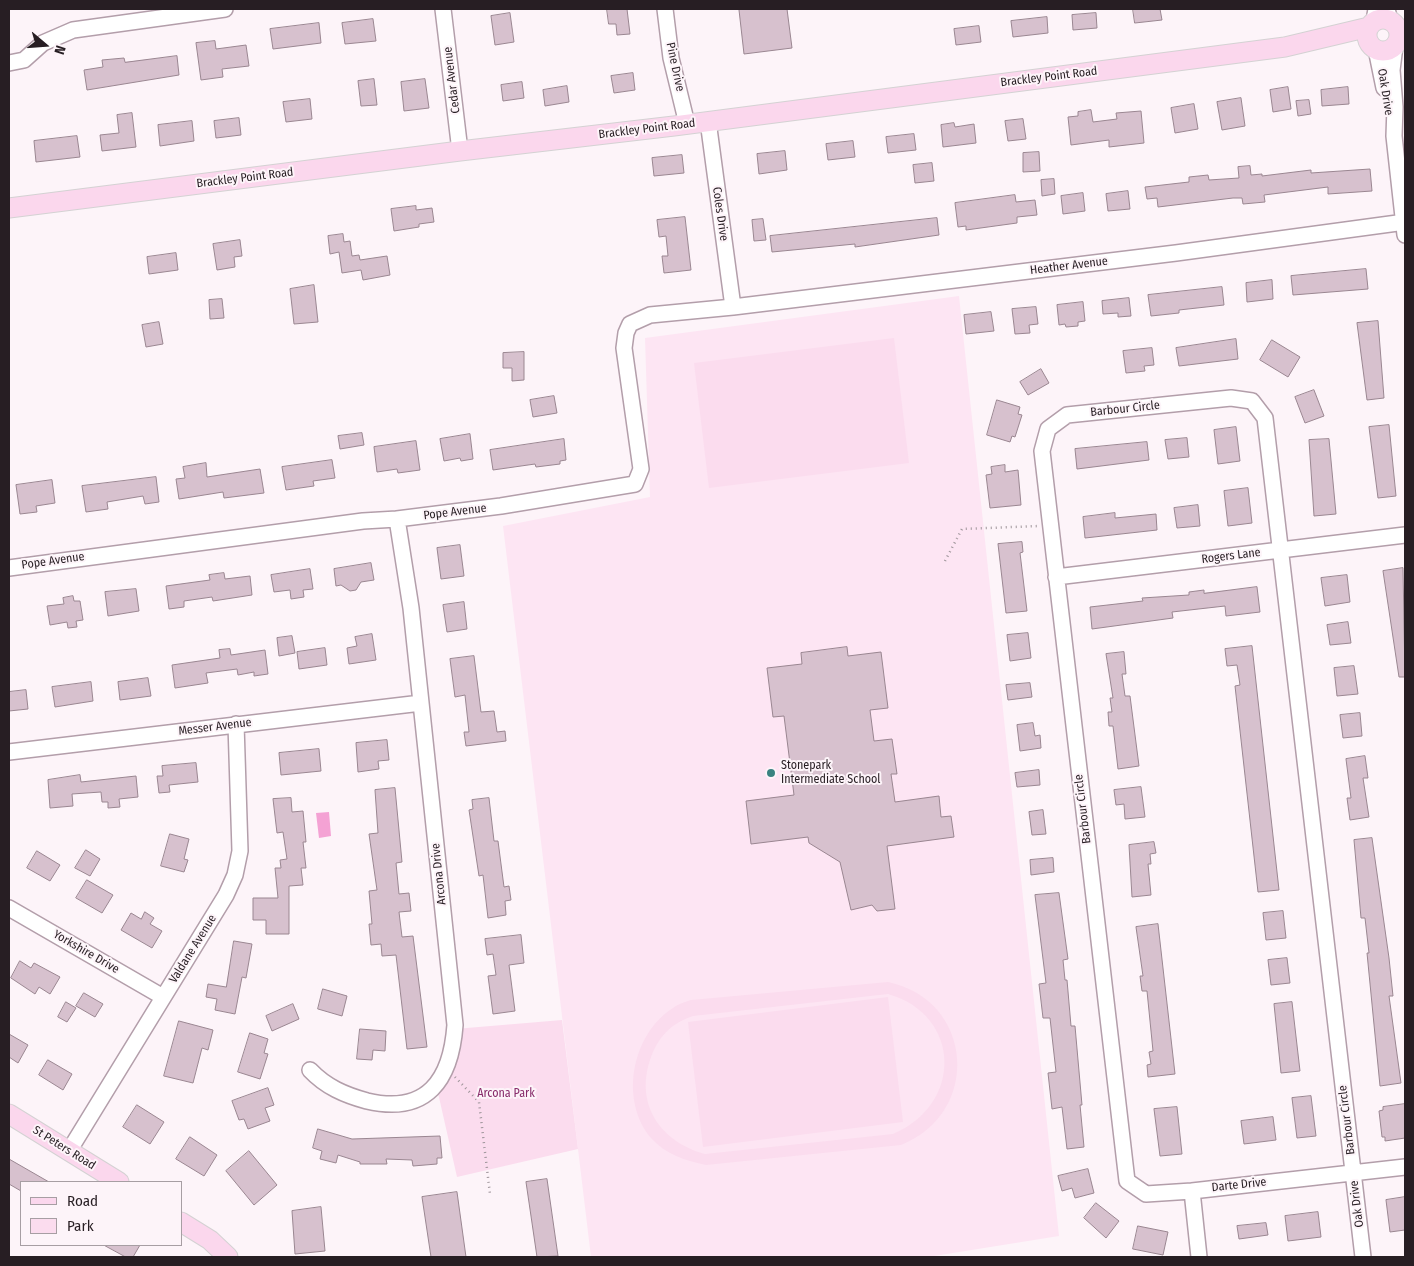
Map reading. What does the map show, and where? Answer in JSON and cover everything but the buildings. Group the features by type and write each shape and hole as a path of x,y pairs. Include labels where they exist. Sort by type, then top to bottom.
{"main road":[{"name":"Brackley Point Road","path":"9,208 460,150 687,124 1285,47 1387,30"},
{"name":"St Peters Road","path":"9,1114 117,1181"},
{"path":"182,1223 210,1240 228,1257"}],"street":[{"path":"9,63 24,60 43,44 73,30 224,9"},
{"name":"Cedar Avenue","path":"443,9 460,150"},
{"name":"Pine Drive","path":"664,9 671,58 687,124"},
{"name":"Oak Drive","path":"1387,30 1381,65 1386,108 1394,136 1405,226"},
{"name":"Coles Drive","path":"708,121 733,307"},
{"name":"Heather Avenue","path":"733,307 1405,226"},
{"name":"Pope Avenue","path":"9,568 363,521 397,519 535,502 635,484 641,469 624,348 626,333 630,324 650,315 733,307"},
{"name":"Barbour Circle","path":"1192,1191 1146,1194 1127,1181 1042,451 1048,428 1067,415 1231,398 1252,402 1265,418 1353,1173"},
{"name":"Arcona Drive","path":"310,1070 320,1081 349,1097 378,1104 398,1105 417,1100 436,1084 447,1069 451,1058 455,1025 411,608 397,519"},
{"name":"Rogers Lane","path":"1056,577 1405,535"},
{"name":"Messer Avenue","path":"9,752 421,703"},
{"name":"Valdane Avenue","path":"69,1150 226,895 235,875 240,851 236,724"},
{"name":"Yorkshire Drive","path":"9,908 163,997"},
{"name":"Oak Drive","path":"1363,1257 1353,1173 1405,1167"},
{"name":"Darte Drive","path":"1192,1191 1353,1173"},
{"path":"1192,1191 1198,1257"}],"path":[{"path":"945,561 962,529 1050,525"},
{"path":"447,1069 479,1102 490,1194"}],"shaded area":[{"name":"Stonepark Intermediate School","path":"959,296 1059,1236 928,1257 591,1257 503,526 650,497 645,338"},
{"path":"329,812 331,836 319,838 316,813"}],"green space":[{"path":"894,338 909,463 709,488 694,363"},
{"path":"888,982 917,993 938,1011 951,1033 957,1058 955,1084 945,1109 927,1130 901,1145 706,1165 691,1161 669,1153 651,1138 641,1123 635,1105 633,1087 635,1068 648,1034 659,1019 679,1004 691,1000","holes":["888,994 912,1005 930,1021 941,1040 944,1061 942,1082 932,1103 916,1121 893,1134 705,1154 676,1141 664,1131 655,1119 649,1106 646,1092 646,1076 653,1052 666,1032 685,1019 693,1016"]},
{"path":"888,997 903,1122 703,1147 688,1022"},
{"name":"Arcona Park","path":"562,1020 578,1149 457,1177 436,1084 455,1029"}],"place":[{"name":"Stonepark Intermediate School","path":"771,773"}]}
